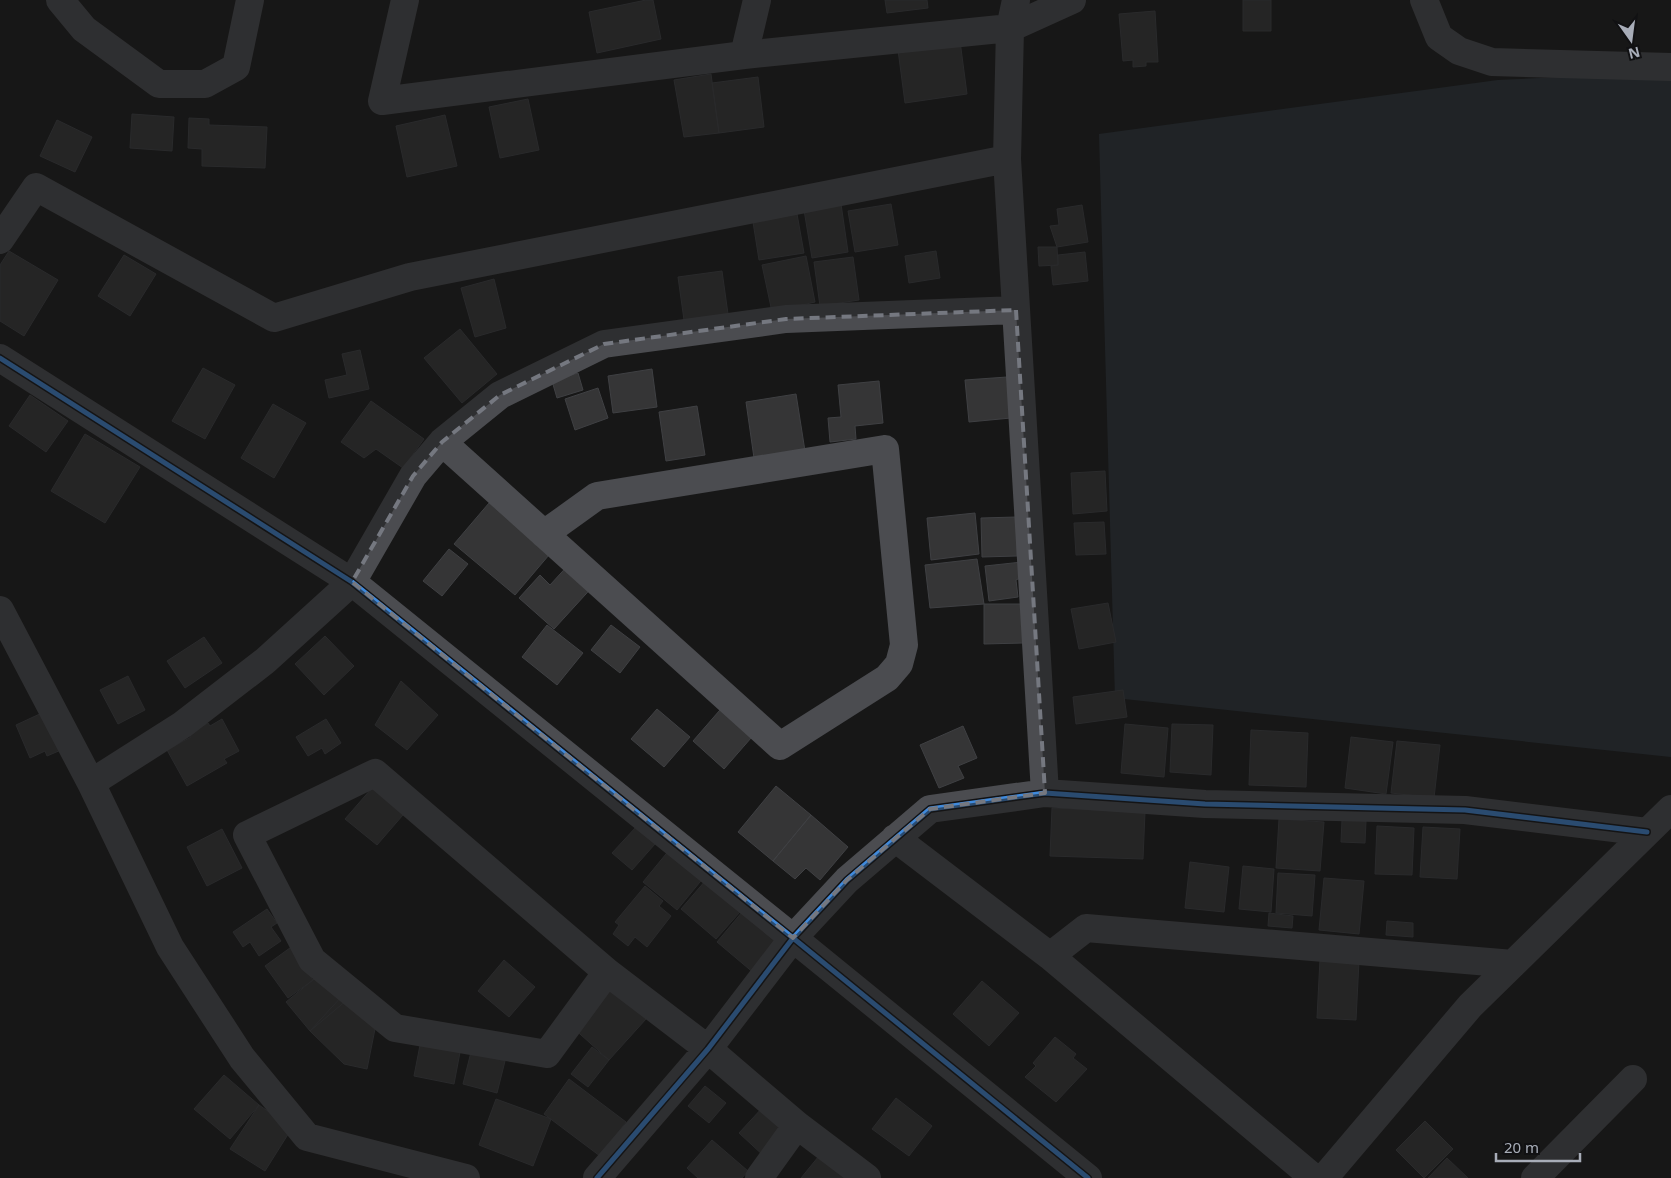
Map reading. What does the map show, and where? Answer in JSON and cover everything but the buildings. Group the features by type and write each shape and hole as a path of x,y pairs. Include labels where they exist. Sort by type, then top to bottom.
{"street":[{"path":"60,0 84,29 159,84 205,84 236,67 250,0"},
{"path":"405,0 382,101 744,54 1010,28 1072,0"},
{"path":"744,54 757,0"},
{"path":"1016,0 1010,28 1007,159 1045,793"},
{"path":"1424,0 1439,37 1459,51 1492,62 1671,67"},
{"path":"0,240 36,187 274,318 410,277 1007,159"},
{"path":"91,783 182,726 265,661 352,582 413,476 442,442 500,395 604,344 786,318 1016,310"},
{"path":"0,358 352,582 1088,1178"},
{"path":"442,442 544,534 780,746 887,678 899,664 904,645 885,449 597,496 544,534"},
{"path":"0,610 91,783 170,947 242,1058 308,1137 466,1178"},
{"path":"606,972 547,1054 395,1028 312,960 247,835 375,773 606,972 708,1049 798,1125 867,1178"},
{"path":"597,1178 708,1049 794,938 847,880 930,809 1045,793 1205,804 1465,810 1647,832"},
{"path":"1324,1178 1470,1006 1671,809"},
{"path":"896,838 1050,956 1314,1178"},
{"path":"1050,956 1086,928 1513,964"},
{"path":"1535,1178 1633,1079"},
{"path":"759,1178 798,1125"}],"highlighted area":[{"path":"1016,310 1045,793 930,809 847,880 793,938 352,582 413,476 442,442 500,395 604,344 786,319"}],"shaded area":[{"path":"1671,72 1671,757 1115,698 1099,134 1498,80"}],"cycle path":[{"path":"0,358 352,582 1088,1178"},
{"path":"597,1178 708,1049 793,938 847,880 930,809 1045,793 1205,804 1465,810 1647,832"}]}
